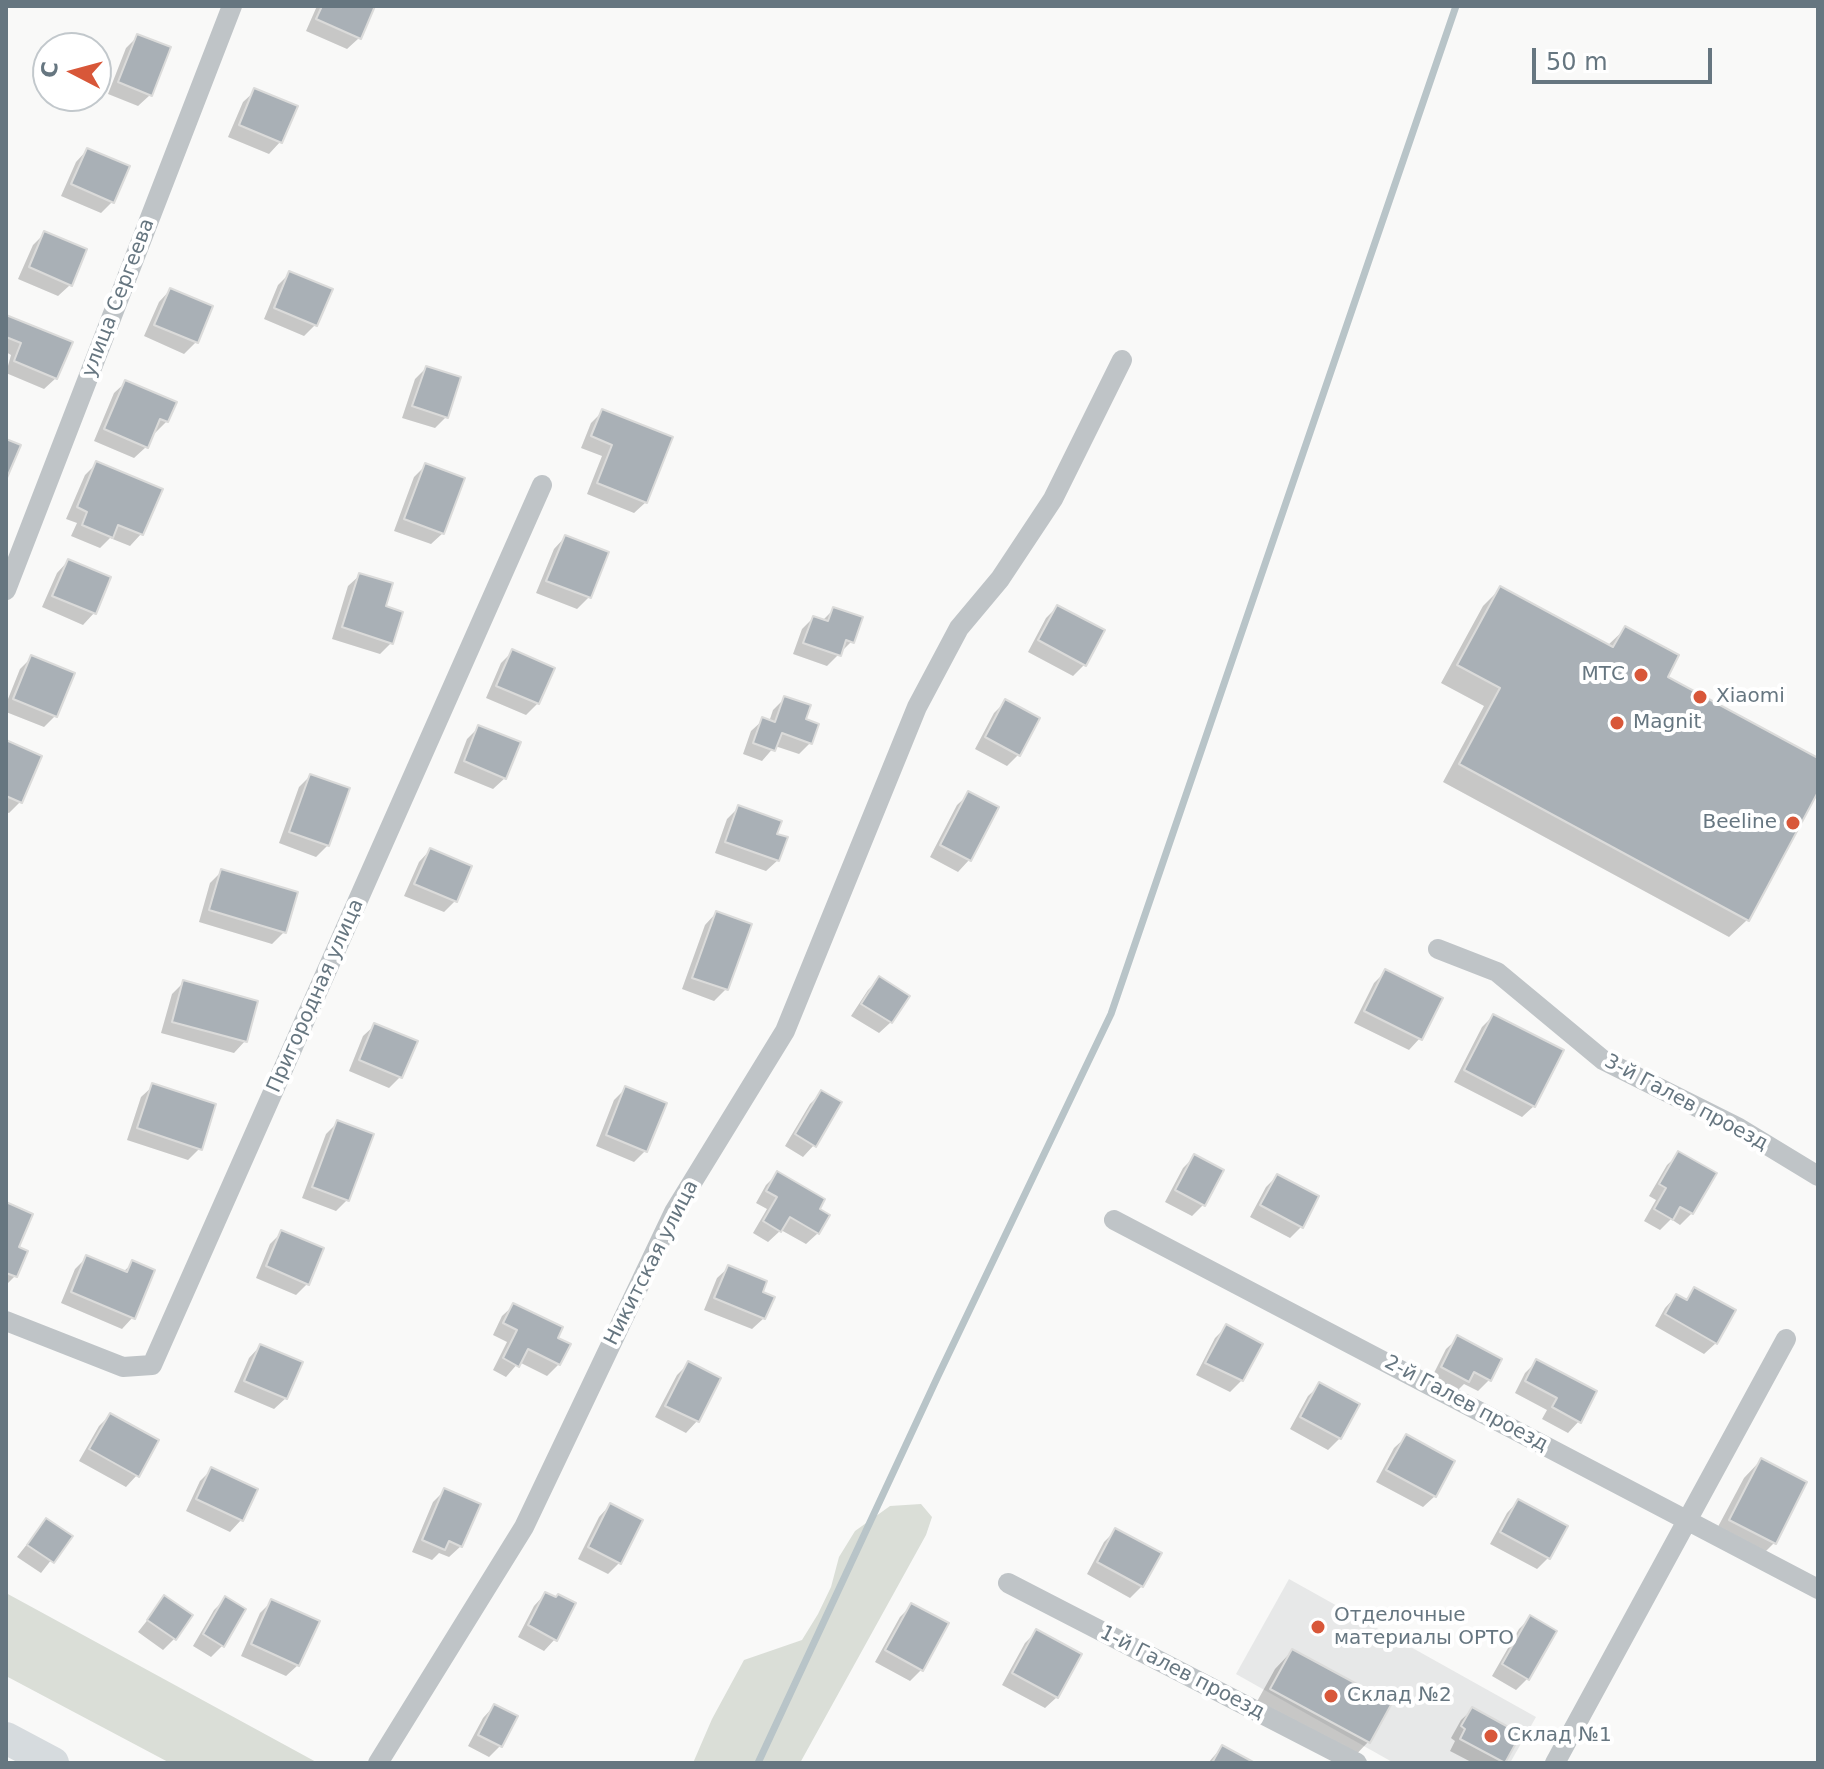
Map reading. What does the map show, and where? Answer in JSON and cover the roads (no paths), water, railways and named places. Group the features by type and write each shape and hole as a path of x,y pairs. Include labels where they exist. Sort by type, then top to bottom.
{"main road":[{"path":"6,1738 53,1763"}],"street":[{"name":"улица Сергеева","path":"6,590 232,6"},
{"name":"Никитская улица","path":"378,1763 524,1527 674,1212 785,1031 917,707 959,628 1000,579 1053,499 1122,360"},
{"name":"Пригородная улица","path":"6,1321 123,1367 152,1365 542,485"},
{"name":"3-й Галев проезд","path":"1438,949 1497,972 1603,1060 1739,1128 1818,1176"},
{"name":"2-й Галев проезд","path":"1114,1220 1818,1589"},
{"path":"1555,1763 1786,1339"},
{"name":"1-й Галев проезд","path":"1008,1583 1357,1763"}],"waterway":[{"path":"758,1763 1111,1014 1456,6"}],"place":[{"name":"МТС","path":"1641,675"},
{"name":"Xiaomi","path":"1700,697"},
{"name":"Magnit","path":"1617,723"},
{"name":"Beeline","path":"1793,823"},
{"name":"Отделочные материалы ОРТО","path":"1318,1627"},
{"name":"Склад №2","path":"1331,1696"},
{"name":"Склад №1","path":"1491,1736"}]}
